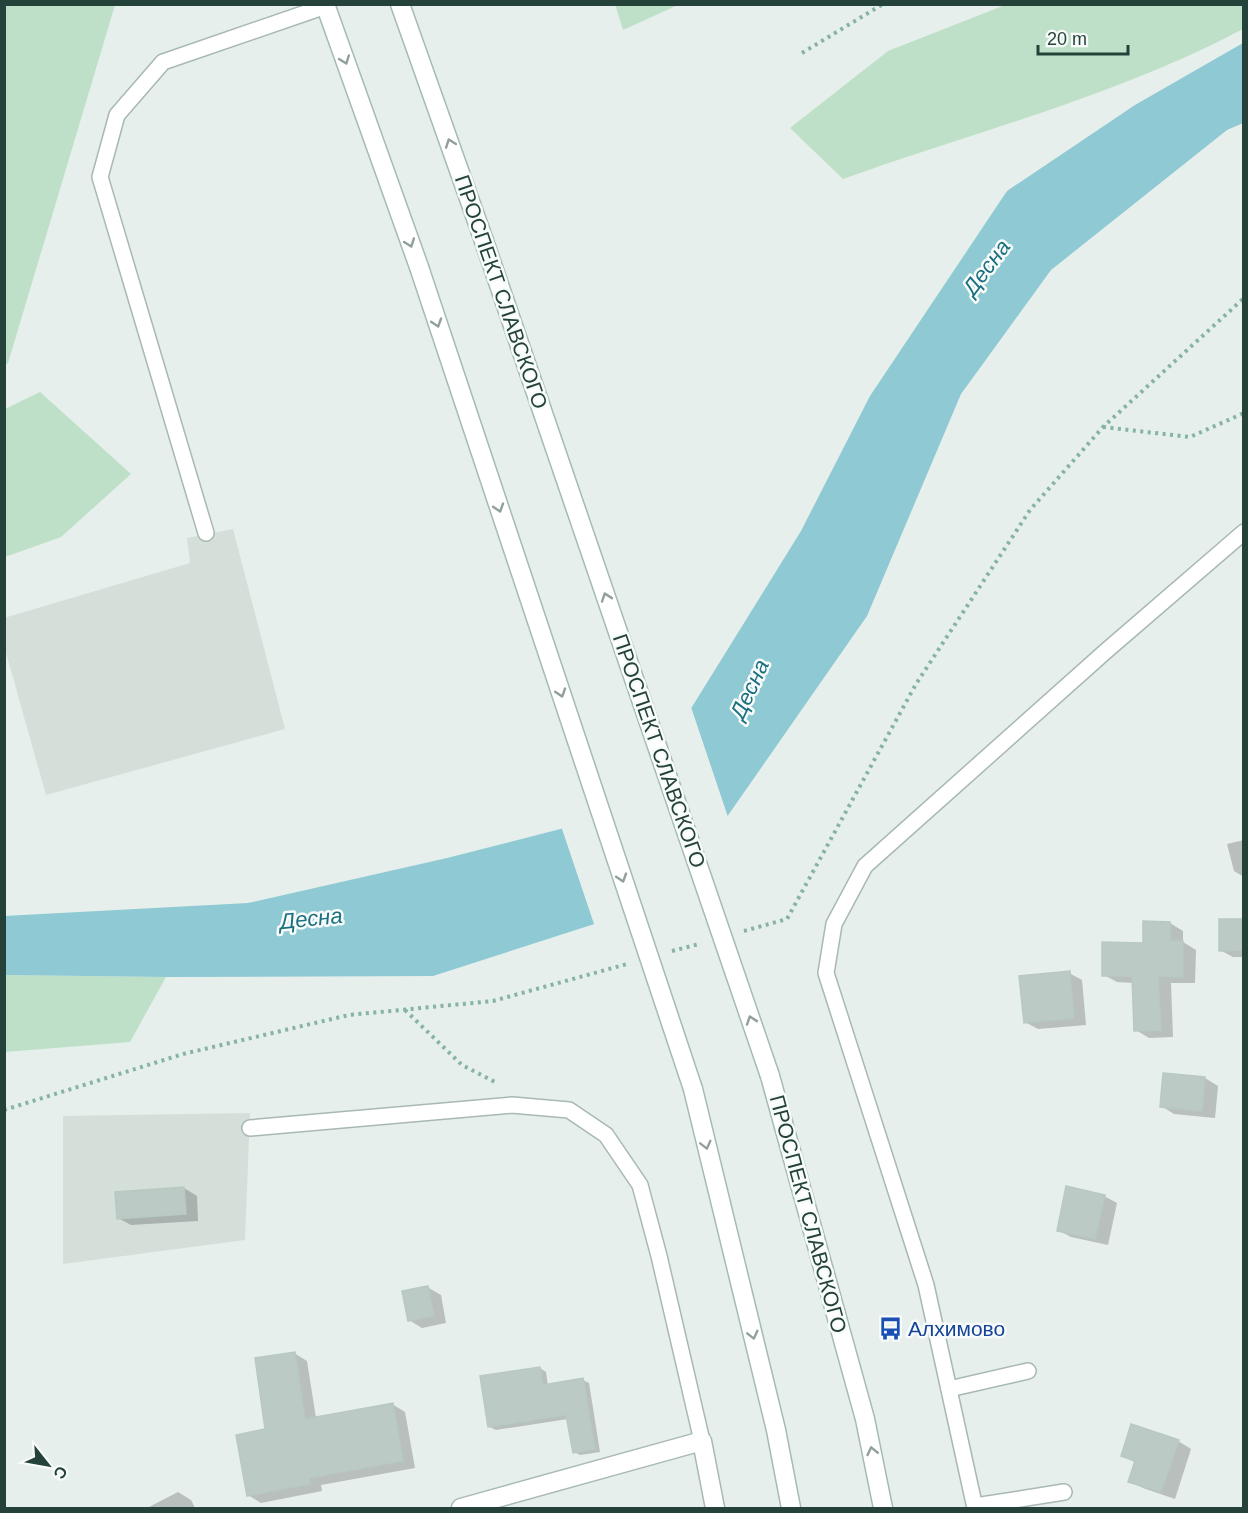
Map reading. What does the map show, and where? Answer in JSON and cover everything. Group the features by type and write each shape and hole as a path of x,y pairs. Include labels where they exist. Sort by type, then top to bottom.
{"main road":[{"name":"ПРОСПЕКТ СЛАВСКОГО","path":"400,4 483,238 770,1076 865,1419 883,1509"},
{"path":"326,5 419,267 693,1089 776,1430 791,1509"},
{"path":"461,1509 702,1441 715,1509"}],"lane":[{"path":"206,533 100,177 117,116 163,62 326,5"},
{"path":"1064,1492 975,1507 926,1285 826,973 834,924 865,866 1106,651 1244,532"},
{"path":"250,1128 512,1105 568,1110 597,1129 606,1136 640,1185 702,1441"},
{"path":"949,1389 1028,1371"}],"path":[{"path":"802,53 883,4"},
{"path":"742,932 787,919 916,684 1030,510 1103,427 1244,298"},
{"path":"1103,427 1190,437 1244,413"},
{"path":"663,954 708,941"},
{"path":"4,1110 183,1054 349,1015 493,1001 629,963"},
{"path":"404,1010 462,1065 502,1086"}],"shaded area":[{"path":"233,529 285,729 46,795 5,649 4,618 190,563 187,538"},
{"path":"250,1113 245,1240 63,1264 63,1116"}],"green space":[{"path":"5,4 115,5 8,363 5,365"},
{"path":"615,4 678,4 678,5 623,30"},
{"path":"1005,5 1243,5 1243,29 1195,53 1096,93 843,179 790,128 888,51"},
{"path":"40,392 131,474 61,537 5,557 5,409"},
{"path":"5,975 166,977 130,1042 5,1052"}],"water":[{"name":"Десна","path":"1243,43 1243,123 1227,130 1051,270 961,394 867,616 669,900 433,976 5,975 4,916 248,903 447,858 576,825 682,723 801,531 870,396 1007,191 1135,105"}],"pier":[{"path":"690,704 729,820 671,902 595,927 561,826 575,823 680,721"}],"building":[{"path":"1219,919 1244,919 1244,950 1219,951"},
{"path":"1143,921 1170,922 1170,941 1183,941 1183,977 1158,976 1161,1030 1134,1031 1132,976 1102,976 1102,942 1143,943"},
{"path":"1070,971 1074,1018 1024,1023 1019,976"},
{"path":"1163,1073 1205,1077 1202,1111 1160,1107"},
{"path":"1066,1186 1105,1195 1095,1239 1057,1231"},
{"path":"184,1187 186,1214 117,1219 115,1192"},
{"path":"428,1286 434,1316 408,1321 402,1291"},
{"path":"295,1352 305,1419 393,1403 403,1461 309,1478 310,1484 247,1496 236,1435 265,1429 255,1358"},
{"path":"540,1367 543,1385 583,1378 595,1449 573,1453 566,1415 488,1427 480,1376"},
{"path":"1131,1424 1179,1440 1161,1492 1128,1482 1135,1461 1121,1456"}],"place":[{"name":"Алхимово","path":"890,1329"}]}
